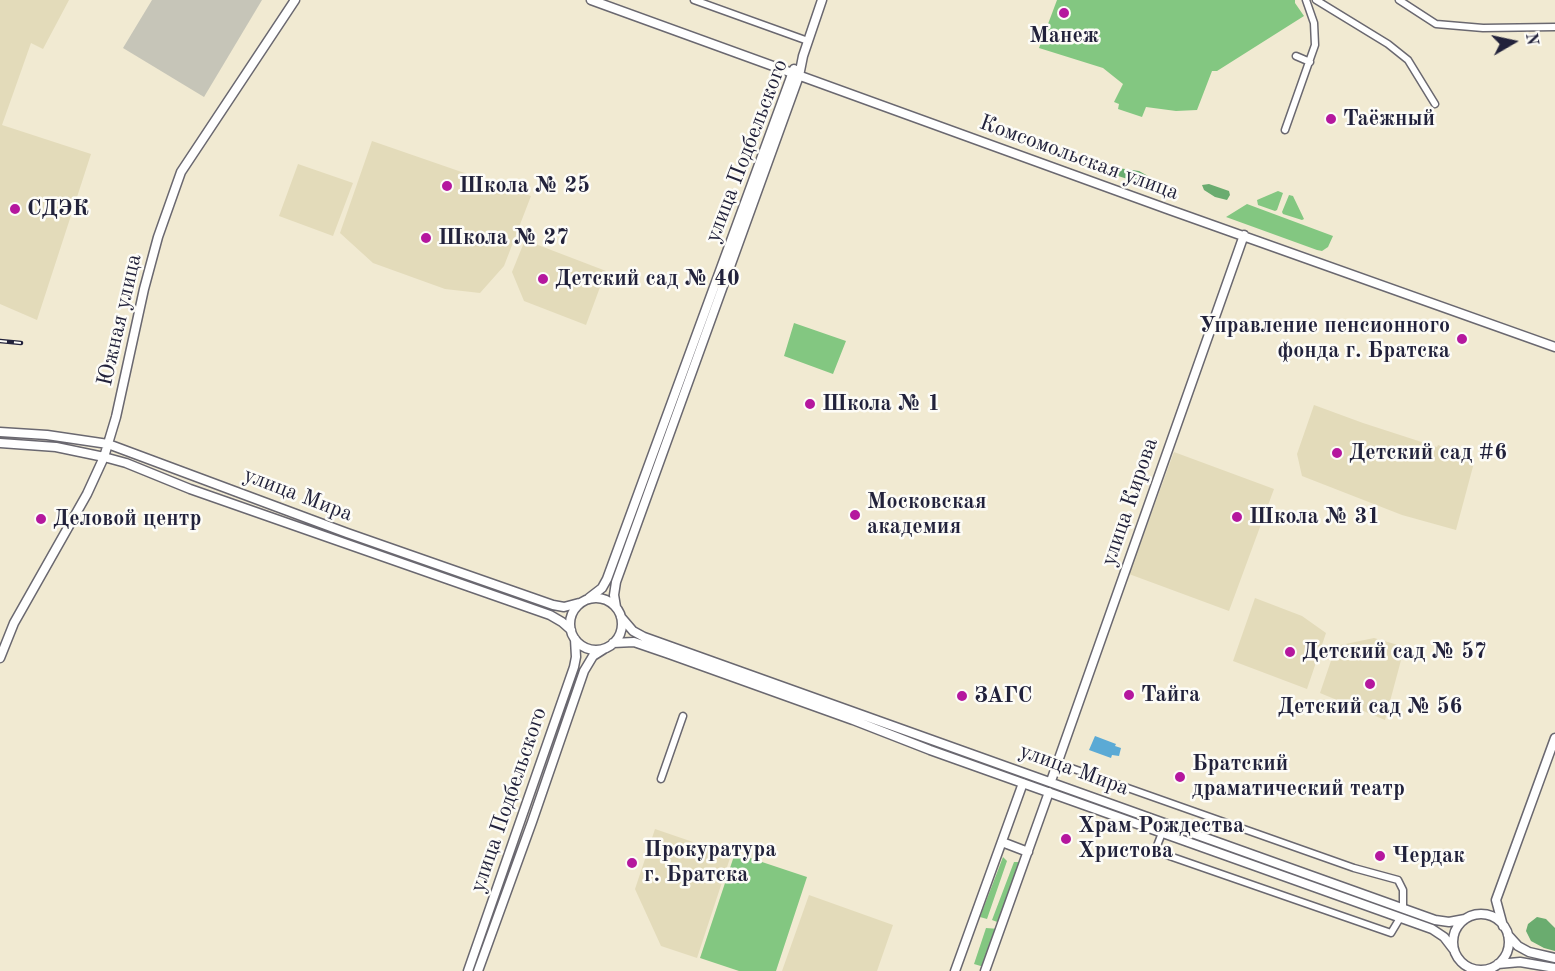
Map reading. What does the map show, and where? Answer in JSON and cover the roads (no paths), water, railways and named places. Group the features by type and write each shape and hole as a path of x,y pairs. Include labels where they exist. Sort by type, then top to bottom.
{"main road":[{"name":"Южная улица","path":"0,658 14,623 87,494 104,457 144,289 174,187 190,156 295,0"},
{"name":"Комсомольская улица","path":"591,0 1555,347"},
{"name":"улица Подбельского","path":"590,598 602,588 607,579 822,0"},
{"name":"улица Подбельского","path":"616,607 614,595 616,582 759,174"},
{"name":"улица Кирова","path":"1051,781 1244,235"},
{"name":"улица Мира","path":"0,432 47,435 108,444 347,533 545,602 564,607 579,603"},
{"name":"улица Мира","path":"0,443 49,447 104,457 550,615 571,630"},
{"path":"621,617 622,628 613,643 604,649 588,648 575,639 571,630 572,613 579,603 590,598 607,600 616,607 627,626 637,634 670,649"},
{"name":"улица Подбельского","path":"478,971 486,935 574,667 575,639"},
{"path":"613,643 634,642 670,649"},
{"name":"улица Подбельского","path":"468,971 486,935 584,671 593,656 604,649"},
{"name":"улица Мира","path":"670,649 934,739 1442,922 1465,919"},
{"name":"улица Мира","path":"670,649 930,750 1439,933 1456,954"},
{"path":"1463,971 1453,940 1455,930 1465,919 1475,915 1496,900 1555,738"},
{"path":"930,750 934,739"},
{"path":"955,971 1023,783"},
{"path":"985,971 1049,792"},
{"path":"1095,809 1099,799"},
{"path":"1002,842 1028,852"},
{"path":"1496,900 1508,941 1506,954 1498,964"},
{"path":"1475,915 1493,917 1518,946 1529,952 1555,958"},
{"path":"1456,954 1470,968 1486,970 1498,964 1520,962 1555,968"}],"street":[{"path":"694,0 808,41"},
{"path":"1285,130 1315,45 1314,23 1306,0"},
{"path":"1316,0 1388,44 1408,60 1435,104"},
{"path":"1399,0 1436,24 1483,28 1555,27"},
{"path":"1296,56 1310,62"},
{"path":"661,779 683,716"},
{"path":"1057,763 1354,868 1398,880 1403,890 1403,908"},
{"path":"1162,833 1155,850 1391,933 1400,918"}],"water":[{"path":"1095,736 1121,748 1119,756 1112,755 1111,758 1089,750"}],"railway":[{"path":"0,341 21,343"}],"place":[{"name":"Манеж","path":"1064,13"},
{"name":"Таёжный","path":"1331,119"},
{"name":"Школа № 25","path":"447,186"},
{"name":"СДЭК","path":"15,209"},
{"name":"Школа № 27","path":"426,238"},
{"name":"Детский сад № 40","path":"543,279"},
{"name":"Управление пенсионного фонда г. Братска","path":"1462,339"},
{"name":"Школа № 1","path":"810,404"},
{"name":"Детский сад #6","path":"1337,453"},
{"name":"Московская академия","path":"855,515"},
{"name":"Школа № 31","path":"1237,517"},
{"name":"Деловой центр","path":"41,519"},
{"name":"Детский сад № 57","path":"1290,652"},
{"name":"Детский сад № 56","path":"1370,684"},
{"name":"Тайга","path":"1129,695"},
{"name":"ЗАГС","path":"962,696"},
{"name":"Братский драматический театр","path":"1180,777"},
{"name":"Храм Рождества Христова","path":"1066,839"},
{"name":"Чердак","path":"1380,856"},
{"name":"Прокуратура г. Братска","path":"632,863"}]}
